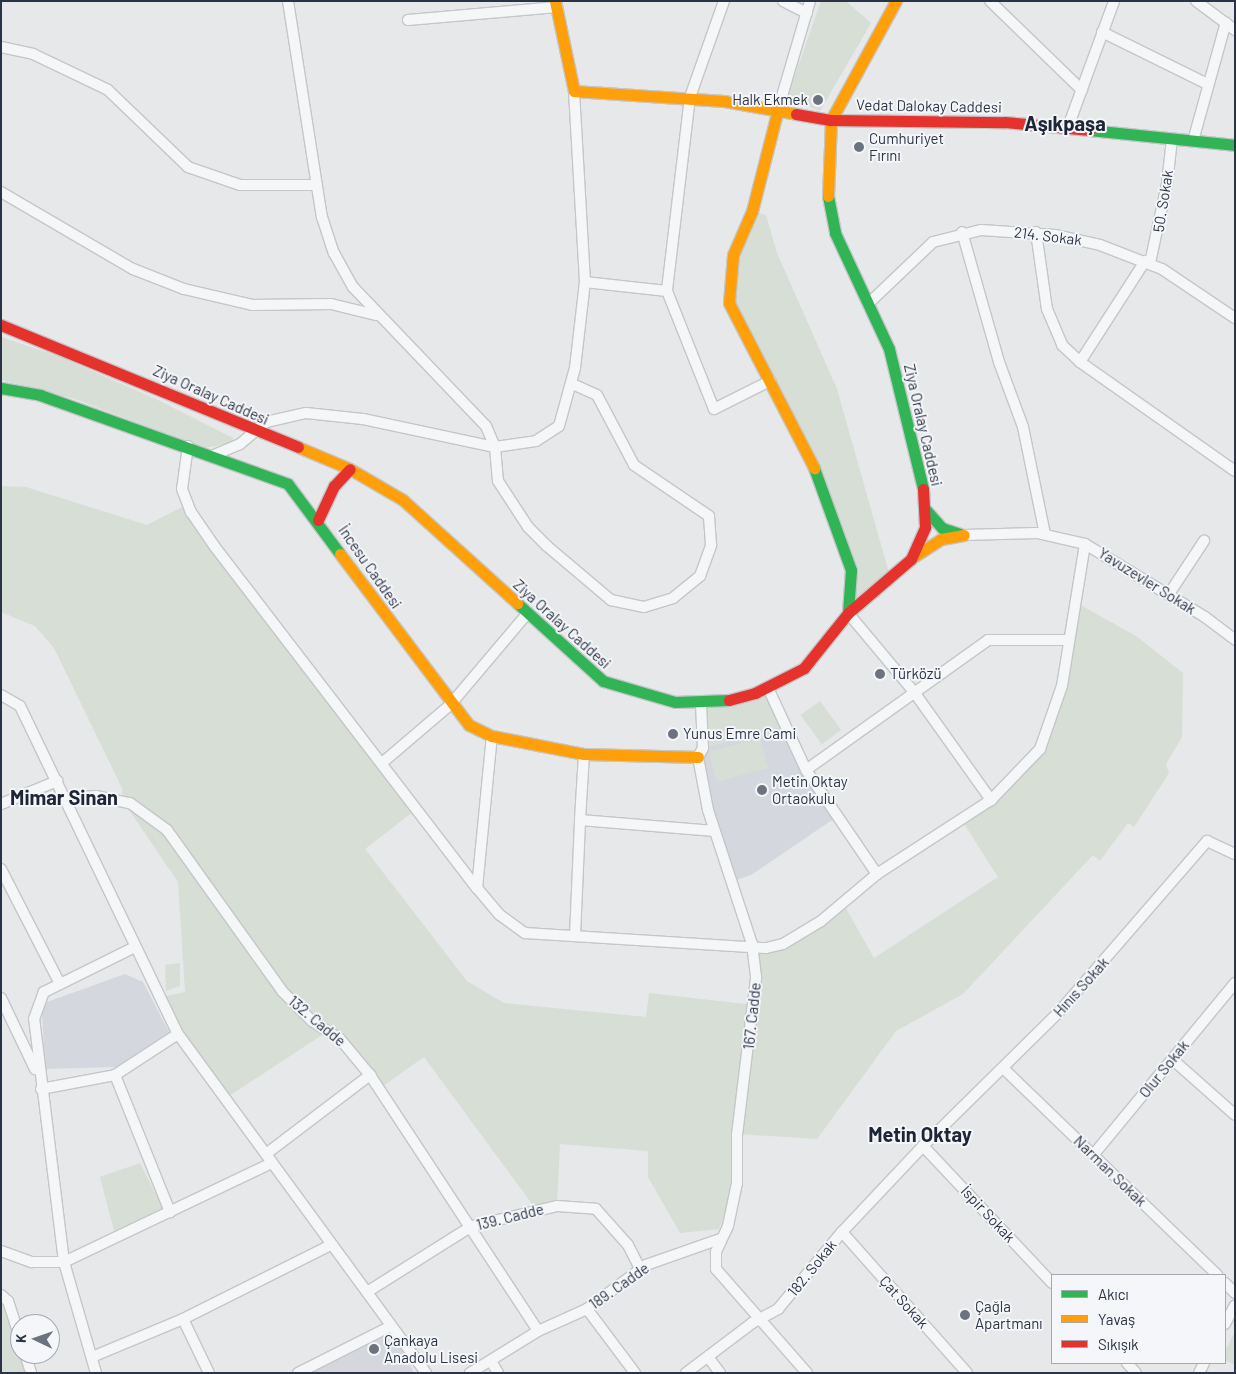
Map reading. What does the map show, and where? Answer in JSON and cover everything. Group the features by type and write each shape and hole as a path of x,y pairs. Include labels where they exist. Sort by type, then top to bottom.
{"main road":[{"name":"Ziya Oralay Caddesi","path":"1,324 69,349 252,430 350,469 434,523 527,614 603,681 654,698 701,703 768,688 804,668 848,614 911,559 923,536 925,508 902,394 888,349 829,214 825,147 831,120 896,1"},
{"path":"556,4 574,91"},
{"name":"Vedat Dalokay Caddesi","path":"574,91 690,97 777,113 831,120 1068,127 1235,145"},
{"path":"777,113 752,211 733,255 728,287 733,311 814,468 844,543 851,570 848,614"},
{"name":"İncesu Caddesi","path":"1,388 40,395 214,455 288,484 318,520 450,705 469,725 492,736 584,754 698,758"},
{"path":"318,520 334,486 350,469"},
{"path":"925,508 942,528 964,535"},
{"path":"911,559 936,542 964,535"}],"street":[{"path":"288,1 310,125 314,185 334,253 376,315 486,426 495,447 498,480 528,527 611,600 644,607 673,598 700,576 711,545 709,516 634,465 597,395 572,384"},
{"path":"724,1 690,97 667,291 714,409 770,382"},
{"path":"782,1 807,13"},
{"path":"777,113 810,1"},
{"path":"1068,127 1114,1"},
{"path":"1196,1 1235,30"},
{"path":"993,2 1082,90"},
{"path":"408,20 556,4"},
{"path":"1193,141 1207,84 1226,22"},
{"path":"1102,32 1207,84"},
{"path":"1,47 33,54 108,90 188,167 240,185 314,185"},
{"path":"214,455 240,444 252,430 282,417 326,413 495,447 519,446 550,434 566,414 572,384 585,282 574,91"},
{"name":"50. Sokak","path":"1080,362 1147,262 1168,184 1172,139"},
{"path":"1,192 134,269 193,292 252,305 331,304 376,315"},
{"path":"962,232 999,362 1023,427 1045,534"},
{"name":"214. Sokak","path":"868,304 933,242 962,232 1036,232 1086,241 1147,262 1235,318"},
{"path":"1036,232 1052,328 1080,362 1235,470"},
{"path":"585,282 667,291"},
{"path":"188,446 182,489 191,512 477,888 500,916 525,933 690,946 752,944 766,948 798,936 876,874 991,800 1040,749 1053,721 1085,544"},
{"name":"Yavuzevler Sokak","path":"964,535 1045,534 1085,544 1169,594 1235,640"},
{"path":"1169,594 1204,541"},
{"path":"382,763 450,705 527,614"},
{"path":"848,614 914,692 991,800"},
{"path":"806,770 988,640 1069,640"},
{"path":"768,688 806,770 876,874"},
{"path":"1,694 20,706 57,781 68,798 135,947 178,1034 426,1373"},
{"name":"167. Cadde","path":"701,703 703,748 698,758 715,831 752,944 756,978 737,1134 737,1184 728,1226 720,1239 716,1269 757,1320 807,1373"},
{"path":"477,888 492,736"},
{"path":"576,936 584,754"},
{"path":"1,804 57,781"},
{"name":"132. Cadde","path":"68,798 96,796 130,803 167,830 283,992 312,1021 340,1039 370,1075 472,1226 538,1332"},
{"path":"580,820 715,831"},
{"name":"Hınıs Sokak","path":"923,1146 1058,1013 1207,841 1235,854"},
{"path":"1,870 58,982"},
{"path":"96,1373 64,1262 41,1089 34,1019 44,992 58,982 135,947"},
{"name":"Olur Sokak","path":"1094,1154 1235,983"},
{"path":"1,998 28,1048 41,1089"},
{"path":"41,1089 115,1075 178,1034"},
{"path":"1172,1059 1235,1116"},
{"name":"Narman Sokak","path":"1003,1068 1216,1274"},
{"path":"115,1075 170,1212"},
{"path":"1,1251 32,1262 64,1262 170,1212 269,1158 370,1075"},
{"name":"182. Sokak","path":"686,1373 757,1320 778,1309 842,1232 923,1146"},
{"name":"İspir Sokak","path":"923,1146 1051,1282"},
{"name":"139. Cadde","path":"367,1292 472,1226 535,1208 596,1209 628,1244 640,1269"},
{"name":"Çat Sokak","path":"842,1232 967,1373"},
{"name":"189. Cadde","path":"470,1373 538,1332 587,1310 640,1269 720,1239"},
{"path":"92,1357 183,1319 331,1245"},
{"path":"1226,1284 1235,1293"},
{"path":"1,1295 8,1300 12,1314"},
{"path":"1226,1322 1235,1305"},
{"path":"587,1310 635,1373"},
{"path":"183,1319 210,1373"},
{"path":"298,1373 391,1326"},
{"path":"708,1357 720,1373"},
{"path":"491,1361 498,1373"},
{"path":"1127,1364 1136,1373"}],"shaded area":[{"path":"821,1 846,1 871,23 820,111 790,100 788,95"},
{"path":"752,211 766,215 777,253 837,389 891,580 848,613 851,570 728,287"},
{"path":"1,337 58,356 156,399 233,438 232,443 204,448 75,399 1,380"},
{"path":"1,486 26,487 147,525 188,504 418,808 365,849 467,981 504,1003 646,1017 649,993 754,1005 752,944 783,944 843,903 874,958 998,877 961,819 1024,769 1053,721 1075,602 1136,636 1183,673 1182,737 1166,764 1169,773 1134,827 1128,823 1100,861 1093,855 963,994 896,1031 817,1139 737,1134 737,1183 719,1229 680,1233 648,1177 648,1151 560,1144 557,1206 535,1208 424,1057 380,1088 328,1031 223,1100 158,998 185,992 178,882 123,801 122,788 54,648 35,626 1,612"},
{"path":"768,688 783,726 703,748 701,703"},
{"path":"820,701 841,730 822,744 801,715"},
{"name":"Metin Oktay Ortaokulu","path":"783,726 838,816 751,875 731,882 715,831 703,748"},
{"path":"760,738 768,768 717,782 709,752"},
{"path":"180,963 180,986 166,991 165,965"},
{"path":"125,974 143,982 169,1032 116,1067 45,1069 42,1011 47,1002"},
{"path":"140,1163 163,1208 114,1231 100,1177"},
{"path":"1,1295 10,1315 10,1364 28,1364 31,1373 1,1373"},
{"name":"Çankaya Anadolu Lisesi","path":"391,1326 414,1373 298,1373"},
{"path":"1235,1331 1235,1365 1226,1360 1226,1349"}],"traffic: fast":[{"path":"1090,130 1235,145"},
{"path":"828,196 835,233 889,349 923,489"},
{"path":"1,388 40,395 288,484 340,554"},
{"path":"814,468 851,570 848,613"},
{"path":"925,509 942,528 960,534"},
{"path":"517,603 603,681 675,702 729,700"}],"traffic: slow":[{"path":"555,1 574,91 724,101 796,114"},
{"path":"828,196 831,120 896,1"},
{"path":"777,113 752,211 733,255 729,303 814,468"},
{"path":"298,447 350,469 403,500 517,603"},
{"path":"915,556 941,539 964,535"},
{"path":"340,554 469,725 492,736 584,754 698,757"}],"traffic: jam":[{"path":"796,114 831,120 1005,122 1090,130"},
{"path":"1,325 298,447"},
{"path":"318,520 334,486 350,469"},
{"path":"729,700 755,693 804,668 848,613 911,559 925,527 923,489"}],"place":[{"name":"Halk Ekmek","path":"818,100"},
{"name":"Cumhuriyet Fırını","path":"859,147"},
{"name":"Türközü","path":"880,674"},
{"name":"Yunus Emre Cami","path":"673,734"},
{"name":"Metin Oktay Ortaokulu","path":"762,790"},
{"name":"Çağla Apartmanı","path":"965,1315"},
{"name":"Çankaya Anadolu Lisesi","path":"374,1349"}],"district":[{"name":"Aşıkpaşa","path":"1065,123"},
{"name":"Mimar Sinan","path":"64,797"},
{"name":"Metin Oktay","path":"920,1134"}]}
